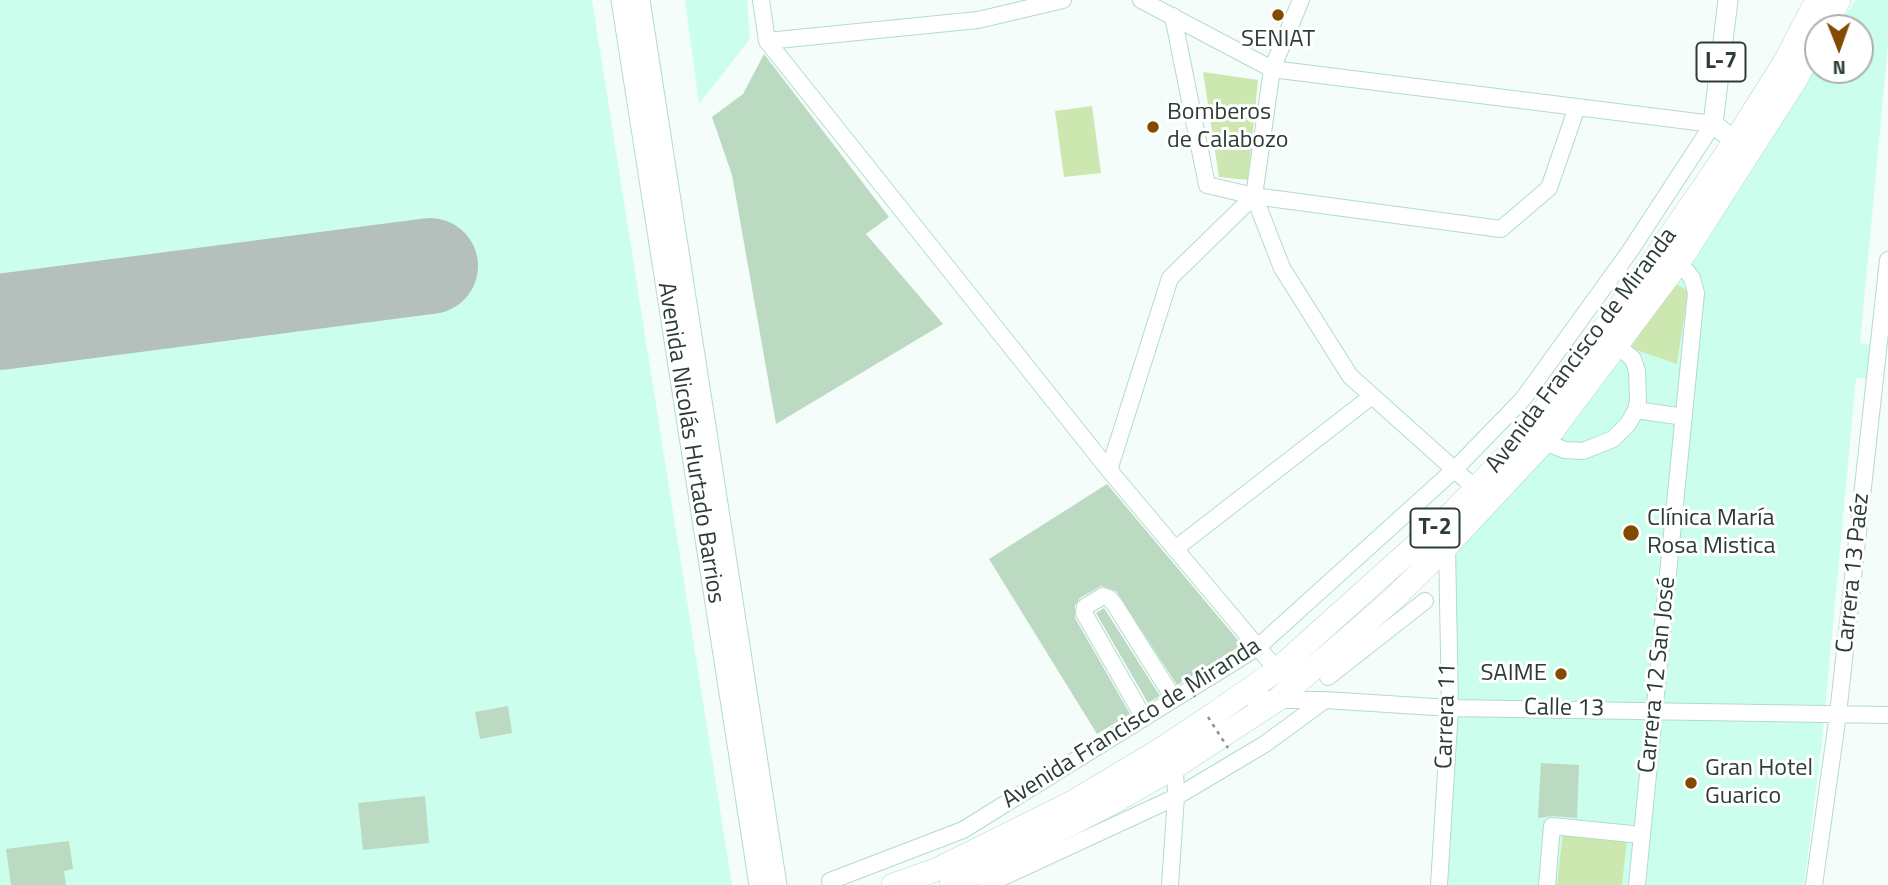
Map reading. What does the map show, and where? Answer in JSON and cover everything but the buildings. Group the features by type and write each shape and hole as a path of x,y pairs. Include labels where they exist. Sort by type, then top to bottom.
{"highway":[{"name":"Avenida Francisco de Miranda","path":"1721,181 1735,141 1784,63 1817,0"},
{"name":"Avenida Francisco de Miranda","path":"942,880 1158,751 1277,670 1461,518 1544,442 1617,345 1670,256 1804,65"},
{"name":"Avenida Francisco de Miranda","path":"893,885 942,880 1078,822 1175,767 1342,655 1398,609 1447,546 1476,489 1522,440 1670,256"}],"main road":[{"name":"Avenida Nicolás Hurtado Barrios","path":"621,0 759,885"},
{"name":"Avenida Nicolás Hurtado Barrios","path":"640,0 777,885"},
{"name":"L-7","path":"1713,124 1728,0"},
{"path":"1713,124 1735,141"}],"street":[{"path":"761,0 767,41 1109,470 1277,670"},
{"path":"767,41 978,20 1063,0"},
{"path":"1141,0 1272,69 1713,124"},
{"path":"1301,0 1272,69 1254,196 1282,268 1350,376 1476,489"},
{"path":"1172,16 1207,185 1254,196 1501,229 1549,188 1577,107"},
{"name":"Avenida Francisco de Miranda","path":"830,881 963,830 1258,647 1455,470 1522,399 1630,251 1713,124"},
{"path":"1109,470 1170,278 1254,196"},
{"name":"Carrera 12 San José","path":"1637,885 1696,293 1692,278 1670,256"},
{"name":"Carrera 13 Paéz","path":"1814,885 1838,714 1888,260"},
{"path":"1544,442 1565,450 1591,449 1613,439 1628,424 1636,410 1639,392 1637,371 1633,359 1617,345"},
{"path":"1175,549 1372,396"},
{"path":"1636,410 1684,417"},
{"name":"Carrera 11","path":"1439,885 1450,708 1447,546"},
{"path":"1144,718 1084,613 1085,607 1103,596 1109,598 1174,699"},
{"name":"Avenida Francisco de Miranda","path":"1398,609 1425,601"},
{"name":"Avenida Francisco de Miranda","path":"1328,677 1342,655"},
{"name":"Calle 13","path":"1241,696 1450,708 1888,715"},
{"path":"986,885 1176,797 1265,744 1325,700"},
{"path":"1170,885 1176,797 1175,767"},
{"path":"1547,885 1552,826 1642,835"}],"path":[{"path":"1190,688 1195,697"},
{"path":"1208,717 1228,748"}],"shaded area":[{"path":"0,0 592,0 732,885 0,885"},
{"path":"685,0 747,0 750,39 699,104"},
{"path":"1856,0 1888,0 1888,45 1860,343 1873,345 1870,379 1856,378 1822,742 1804,885 1440,885 1452,552 1536,466 1709,238 1804,81 1804,84 1874,84 1874,14 1846,14"},
{"path":"1203,72 1258,80 1248,180 1219,177"},
{"path":"1092,106 1101,173 1064,177 1055,111"},
{"path":"1675,283 1688,291 1677,364 1630,348"},
{"path":"1563,831 1627,838 1622,885 1557,885"}],"runway":[{"path":"0,322 430,266"}],"place":[{"name":"SENIAT","path":"1278,15"},
{"name":"Bomberos de Calabozo","path":"1153,127"},
{"name":"Clínica María Rosa Mistica","path":"1631,533"},
{"name":"SAIME","path":"1561,674"},
{"name":"Gran Hotel Guarico","path":"1691,783"}]}
